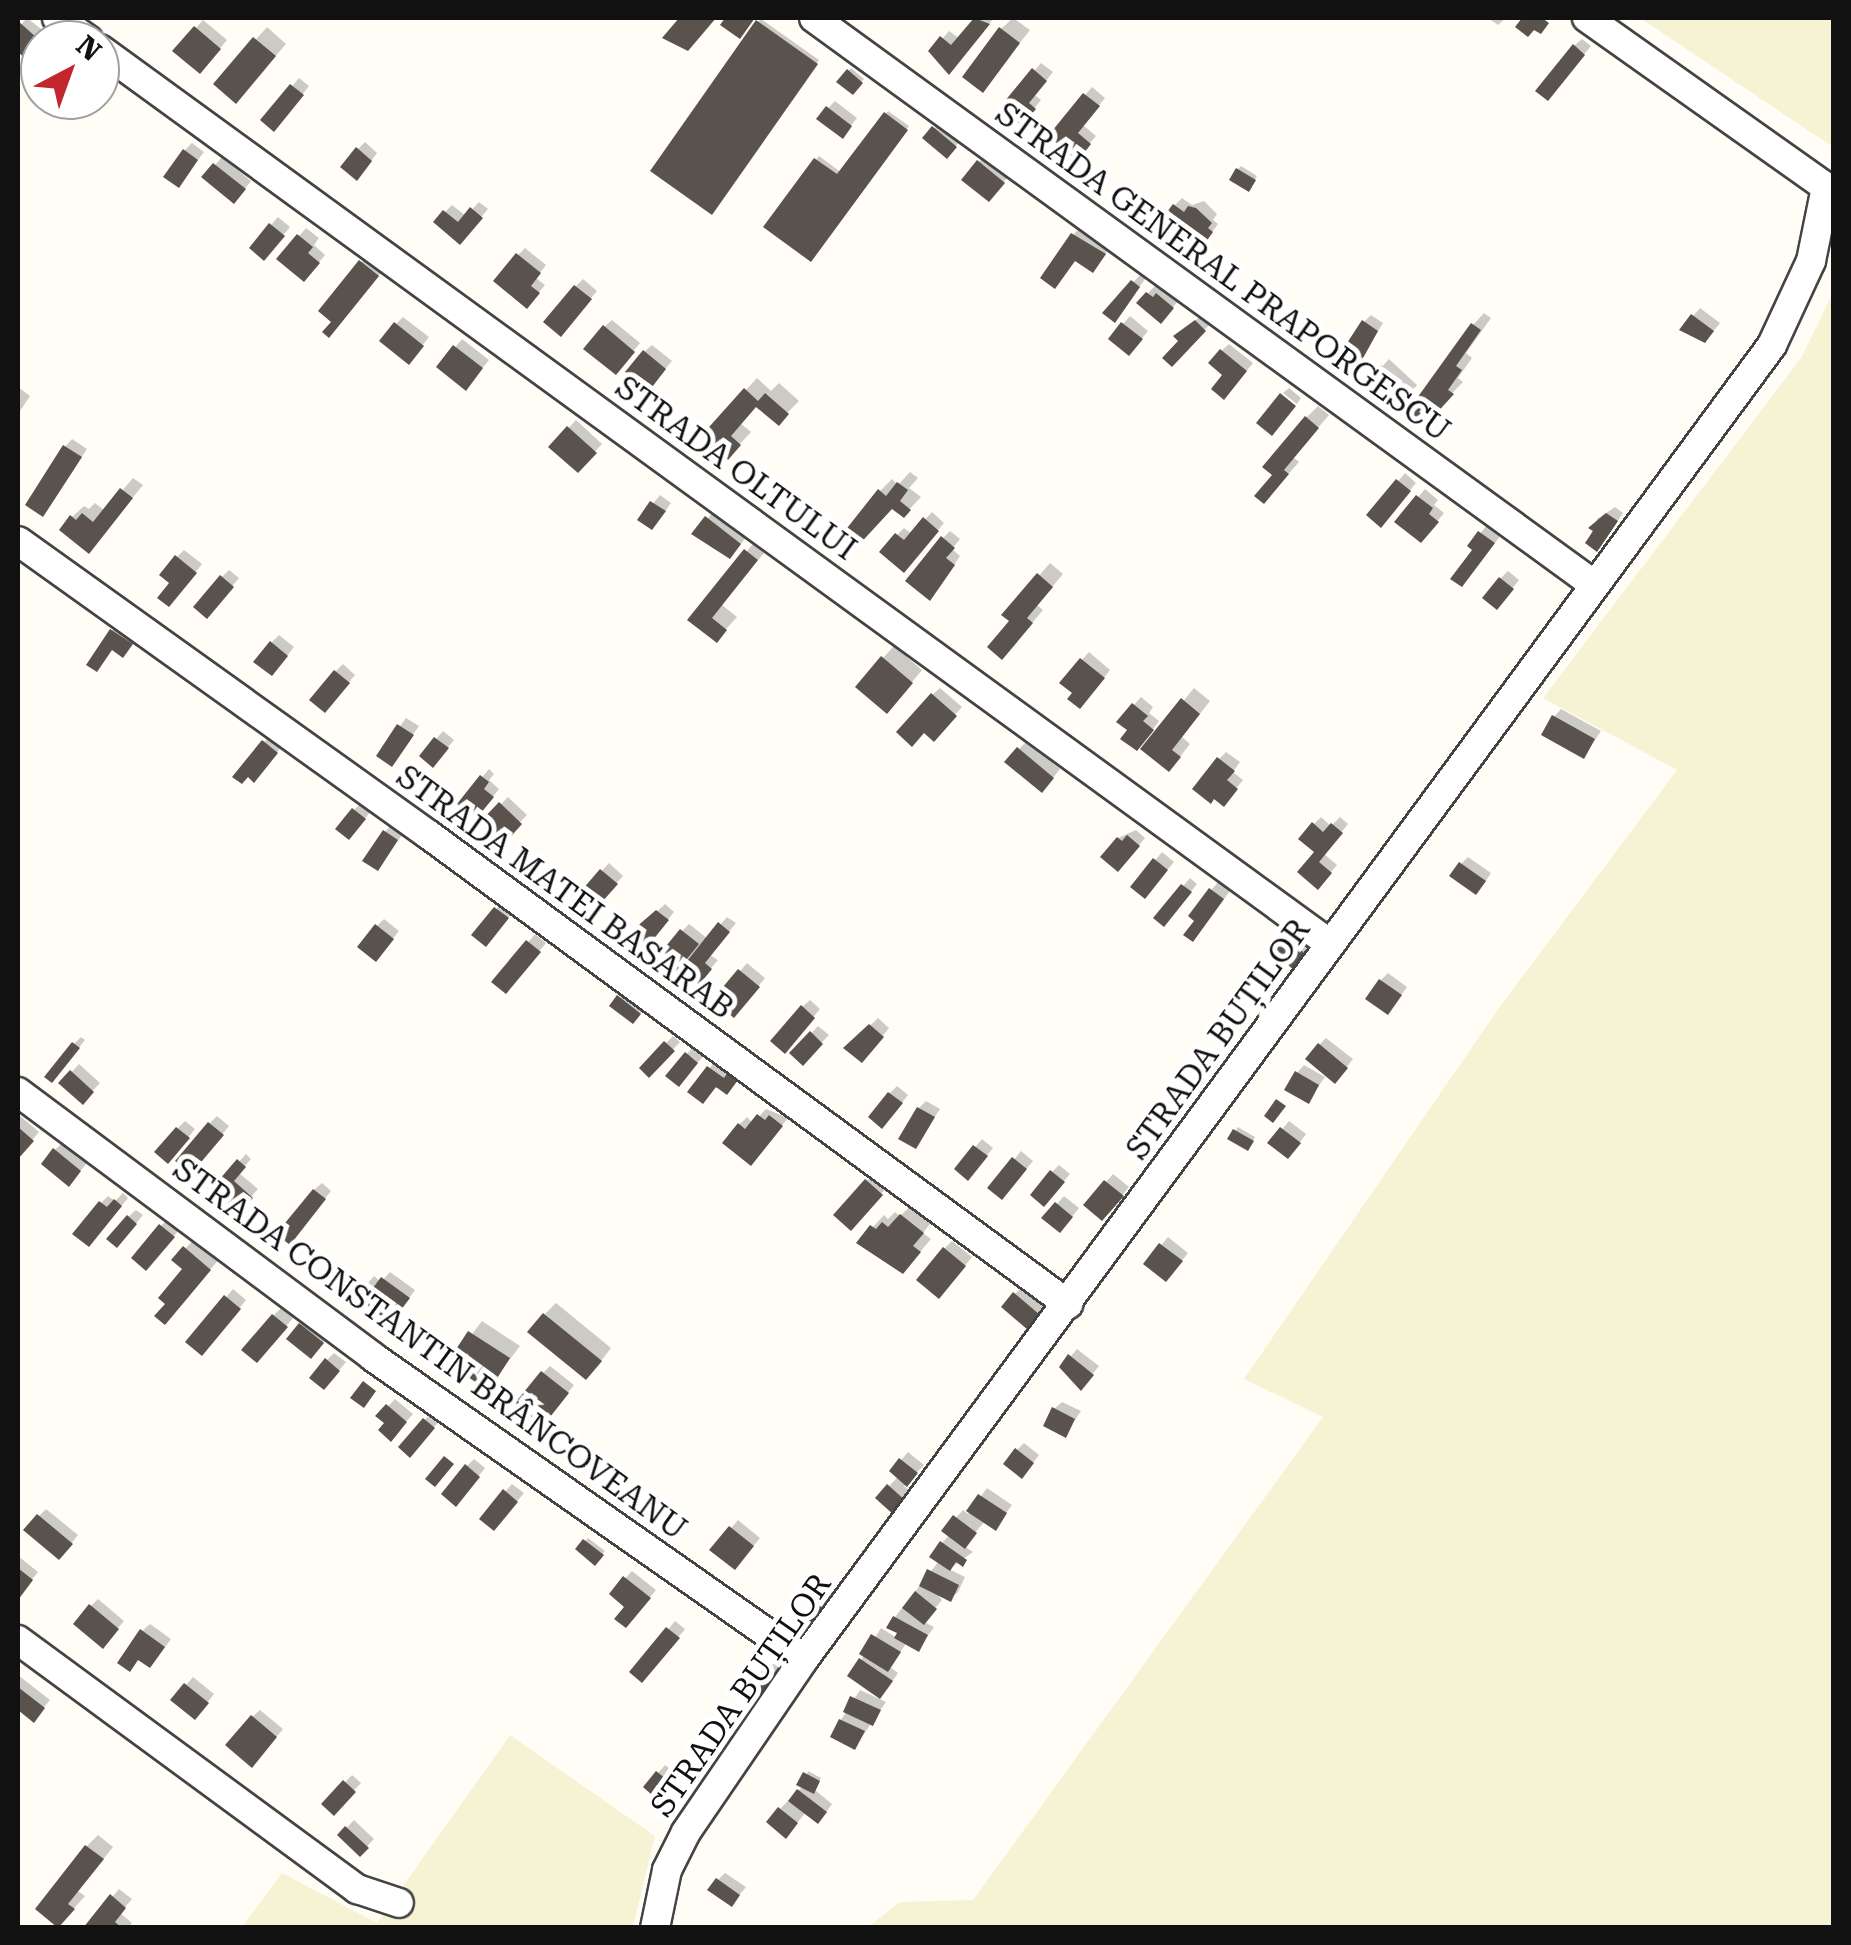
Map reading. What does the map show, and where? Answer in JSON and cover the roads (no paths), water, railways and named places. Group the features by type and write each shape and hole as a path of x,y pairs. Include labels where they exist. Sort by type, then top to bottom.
{"street":[{"name":"STRADA GENERAL PRAPORGESCU","path":"814,18 1592,583"},
{"name":"STRADA BUȚILOR","path":"655,1928 667,1870 686,1832 804,1659 1068,1304 1592,583 1772,346 1811,261 1826,188 1587,18"},
{"name":"STRADA OLTULUI","path":"120,64 1330,944"},
{"name":"STRADA MATEI BASARAB","path":"18,541 429,835 1068,1304"},
{"name":"STRADA CONSTANTIN BRÂNCOVEANU","path":"18,1092 373,1357 804,1659"},
{"path":"18,1640 357,1889 399,1902"}]}
